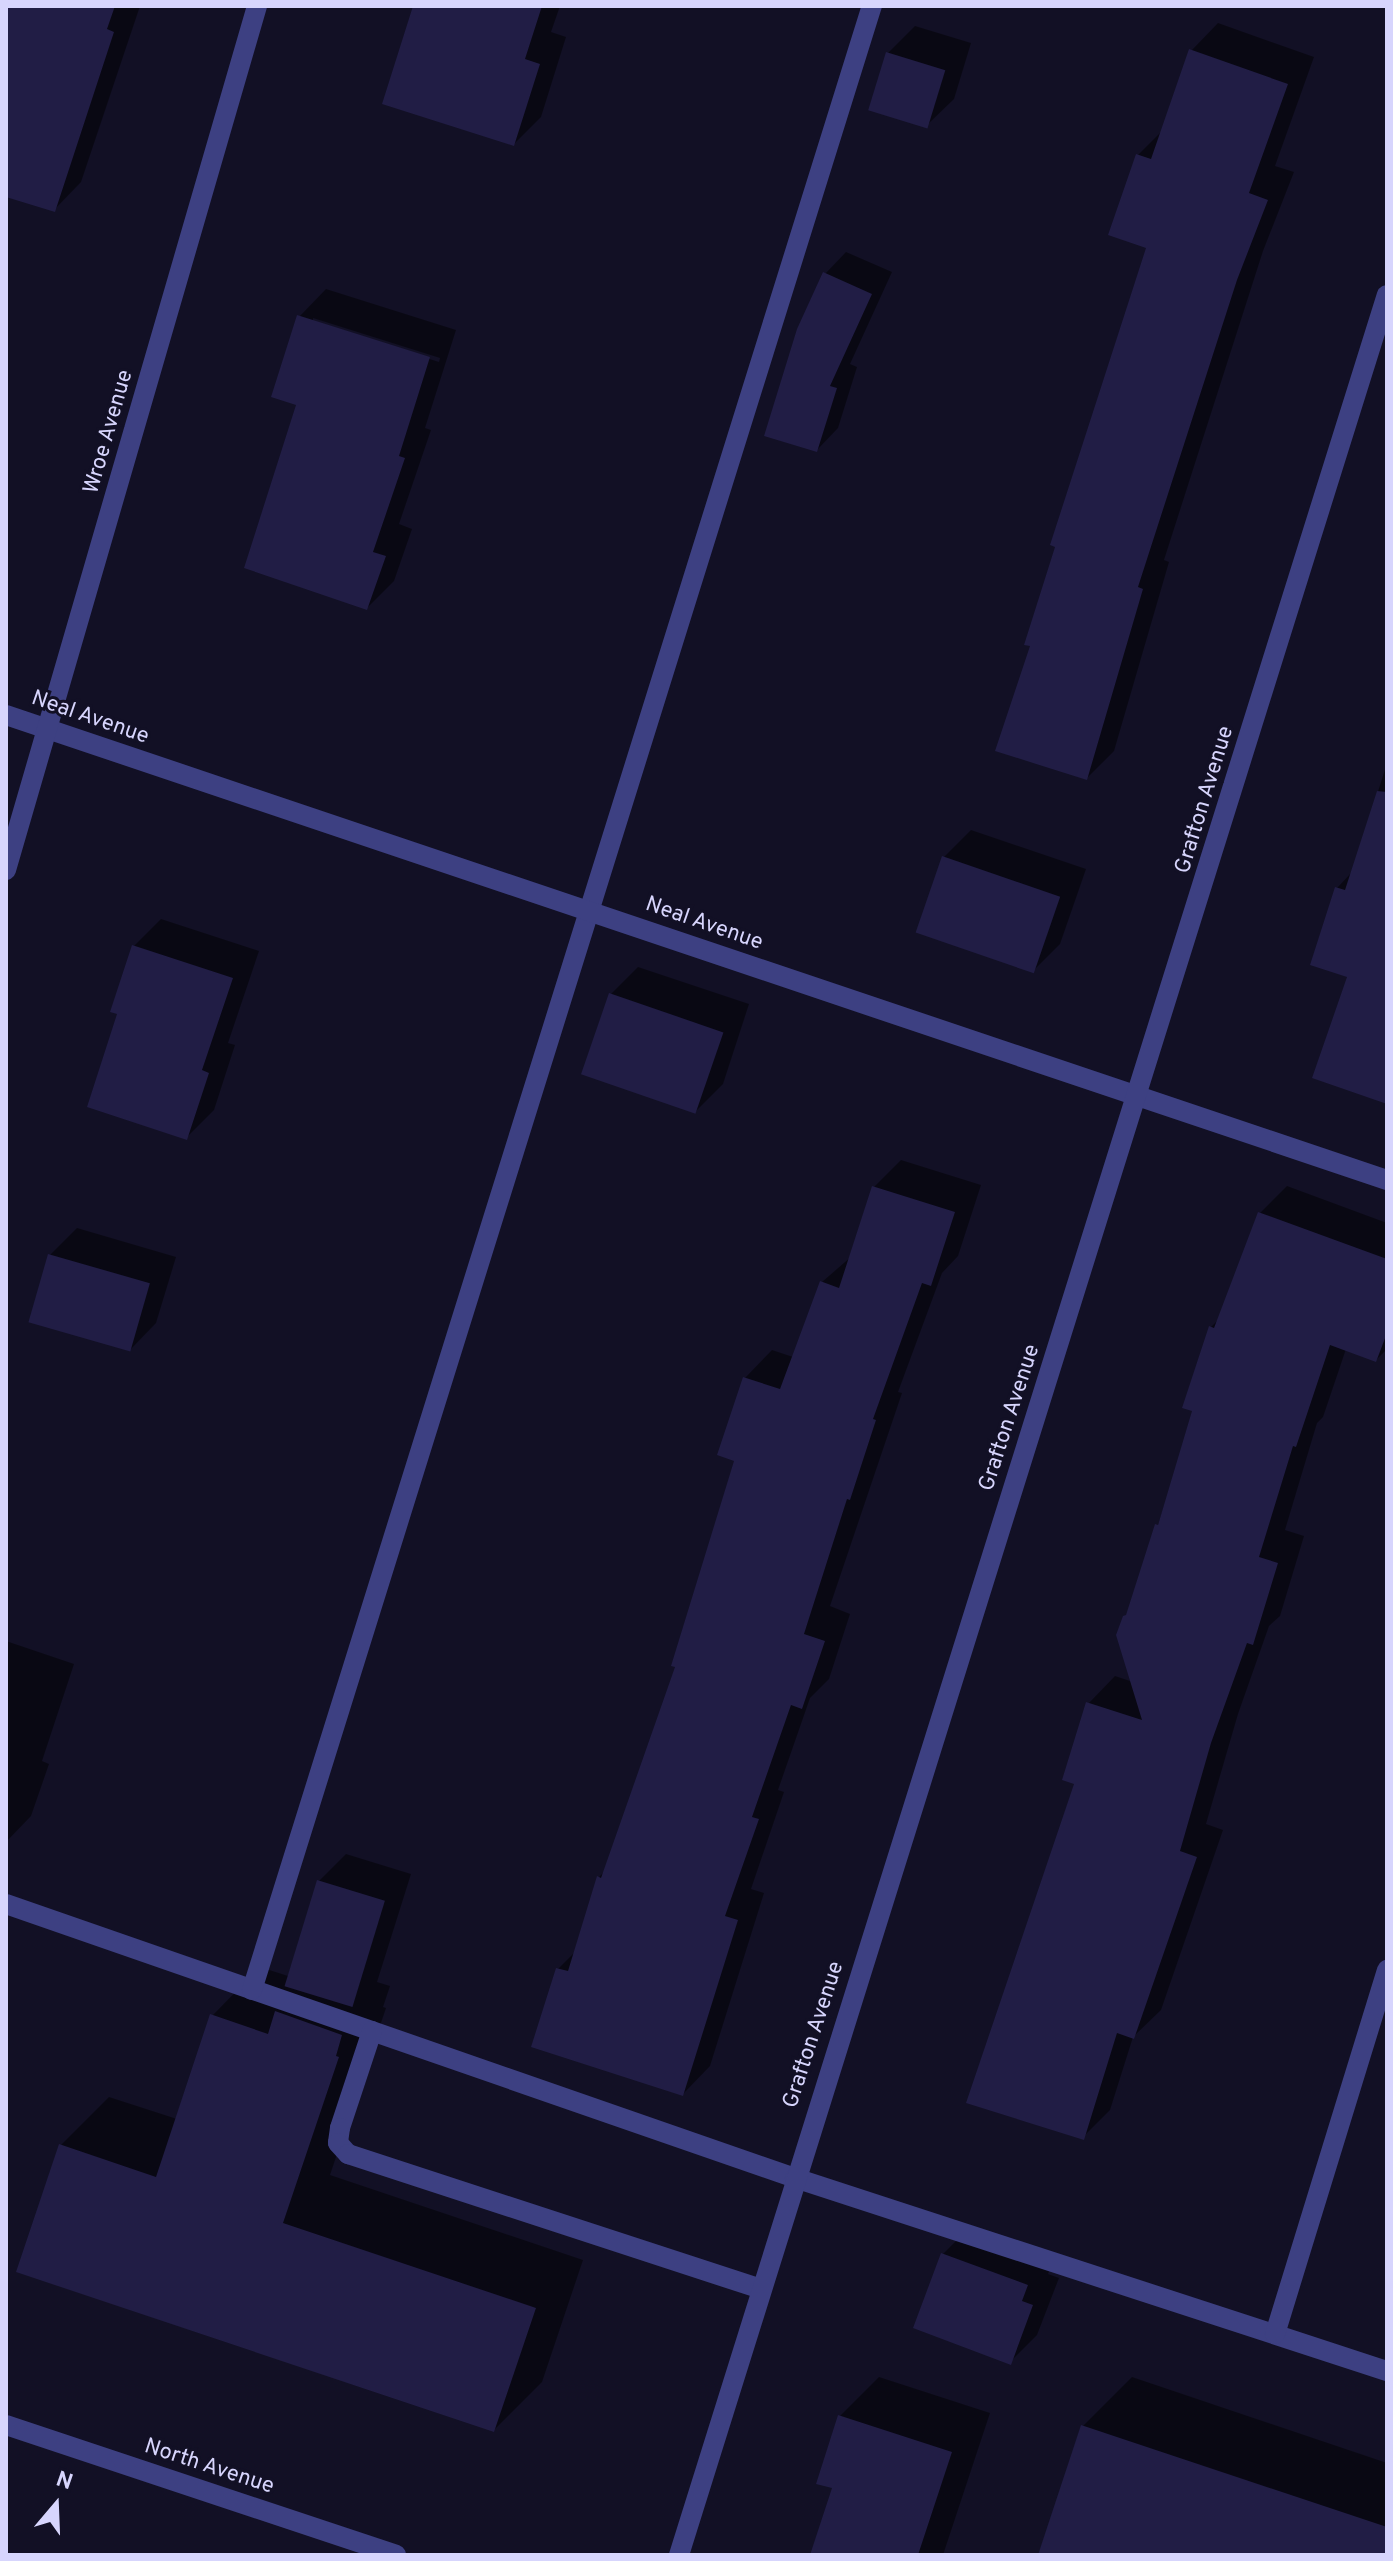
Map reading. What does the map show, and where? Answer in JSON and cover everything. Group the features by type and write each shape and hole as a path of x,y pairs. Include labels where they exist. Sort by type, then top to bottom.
{"street":[{"name":"Wroe Avenue","path":"6,870 257,6"},
{"path":"252,1990 872,6"},
{"name":"Grafton Avenue","path":"679,2555 1387,295"},
{"name":"Neal Avenue","path":"6,715 1387,1180"},
{"path":"6,1904 795,2178 1387,2371"},
{"path":"1275,2334 1387,1970"},
{"path":"372,2031 340,2128 338,2143 348,2154 760,2289"},
{"name":"North Avenue","path":"6,2425 396,2555"}],"building":[{"path":"6,6 115,6 107,29 114,32 55,212 6,197"},
{"path":"413,6 542,6 525,59 540,64 514,146 382,104"},
{"path":"1189,49 1288,84 1249,193 1268,200 1237,280 1138,587 1143,589 1087,780 995,751 1030,646 1024,645 1055,547 1050,545 1146,248 1108,235 1136,154 1151,159"},
{"path":"886,52 945,70 927,128 868,110"},
{"path":"823,272 872,294 830,386 837,388 817,452 764,436 797,329"},
{"path":"297,315 430,357 399,456 405,458 373,552 386,556 367,610 244,568 296,405 271,397"},
{"path":"1377,791 1387,792 1387,1104 1312,1078 1347,977 1310,965 1335,887 1345,890"},
{"path":"942,856 1060,897 1034,973 916,933"},
{"path":"132,945 233,978 202,1070 209,1073 187,1140 87,1107 117,1014 110,1012"},
{"path":"609,993 723,1032 695,1114 581,1074"},
{"path":"872,1186 955,1212 931,1286 922,1283 873,1419 876,1420 804,1634 825,1641 802,1709 791,1705 752,1817 759,1819 725,1916 738,1920 683,2096 531,2047 556,1968 568,1971 597,1876 601,1878 675,1667 671,1666 734,1461 717,1455 743,1377 780,1389 820,1281 839,1288"},
{"path":"1258,1212 1387,1259 1387,1333 1376,1362 1330,1345 1296,1447 1293,1446 1259,1557 1278,1563 1253,1645 1247,1643 1211,1743 1180,1851 1197,1857 1134,2039 1117,2033 1084,2140 966,2103 1074,1784 1062,1780 1086,1702 1142,1720 1116,1635 1126,1615 1155,1524 1158,1525 1192,1411 1182,1408 1209,1326 1214,1328"},
{"path":"48,1254 150,1283 130,1351 28,1322"},
{"path":"317,1880 385,1901 352,2007 285,1986"},
{"path":"275,2011 342,2035 336,2056 339,2057 283,2223 536,2308 494,2432 16,2272 59,2144 156,2177 210,2014 268,2034"},
{"path":"941,2253 1028,2285 1022,2301 1033,2305 1011,2365 913,2328"},
{"path":"838,2415 952,2452 918,2555 810,2555 832,2488 816,2484"},
{"path":"1081,2425 1387,2527 1387,2555 1038,2555"}]}
